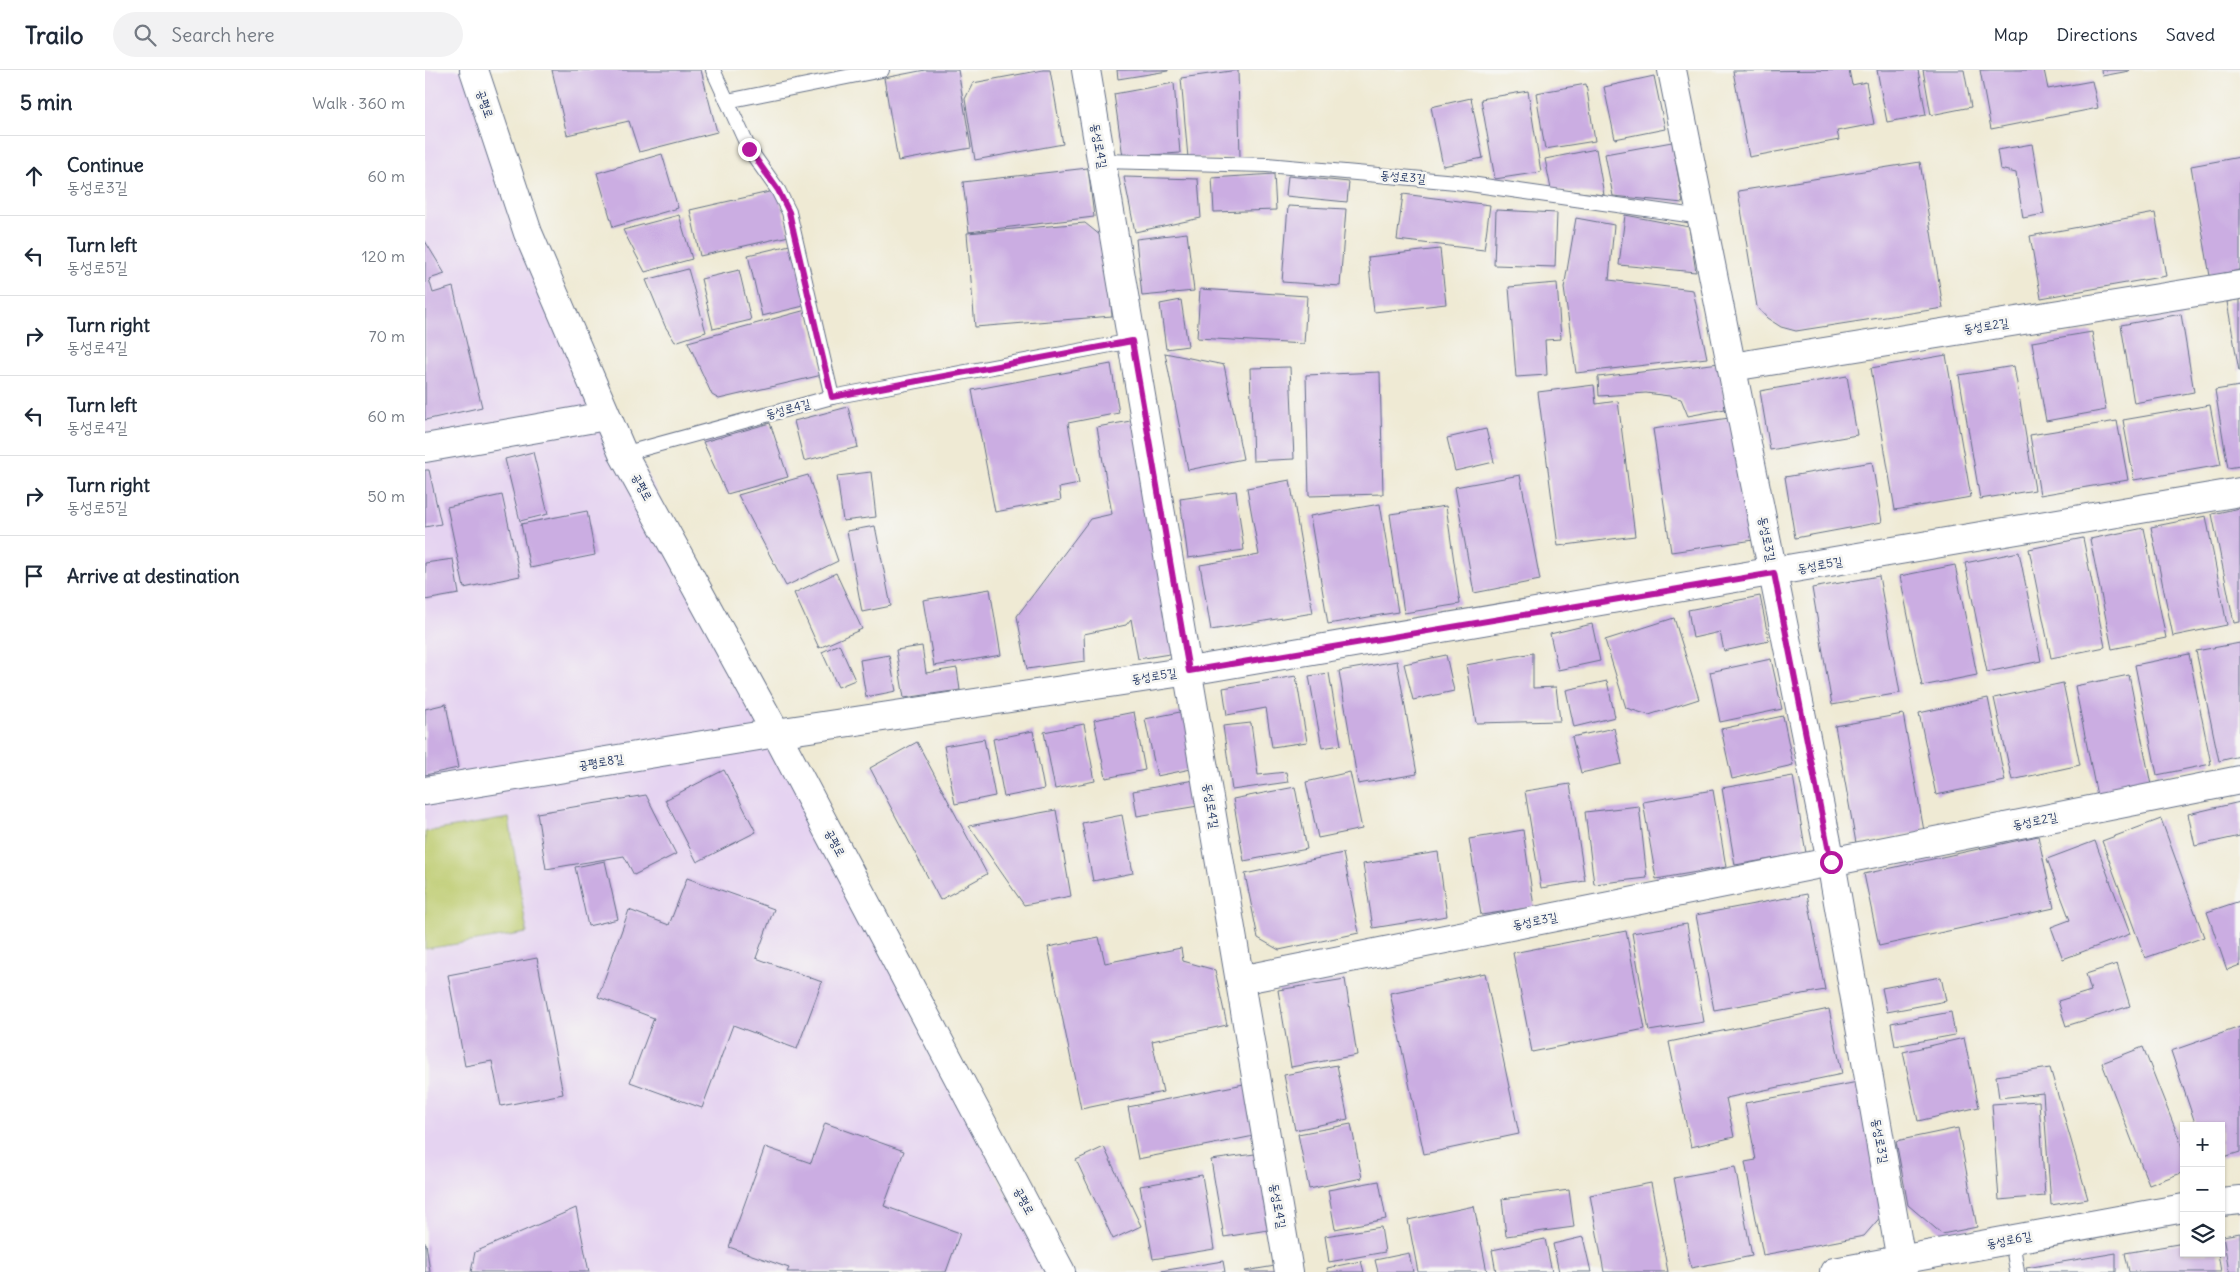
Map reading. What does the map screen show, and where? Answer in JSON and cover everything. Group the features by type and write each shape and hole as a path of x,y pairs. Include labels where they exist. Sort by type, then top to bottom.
{"street":[{"name":"공평로","path":"474,70 528,233 623,454 776,733 1061,1272"},
{"name":"동성로4길","path":"1085,70 1189,671 1289,1272"},
{"name":"동성로3길","path":"1672,70 1831,862 1902,1266"},
{"name":"동성로2길","path":"1732,367 2240,285"},
{"path":"425,448 606,416"},
{"name":"동성로5길","path":"776,733 1189,671 1774,573 2240,492"},
{"name":"공평로8길","path":"425,791 776,733"},
{"name":"동성로2길","path":"1831,862 2240,780"},
{"name":"동성로3길","path":"1240,980 1831,862"},
{"path":"2225,1202 2240,1200"},
{"name":"동성로6길","path":"1834,1272 1902,1266 2011,1239 2180,1209"}],"lane":[{"path":"713,70 749,149 778,190 789,212 832,397"},
{"path":"727,101 882,70"},
{"name":"동성로3길","path":"1101,161 1267,165 1456,182 1702,217"},
{"name":"동성로4길","path":"623,454 832,397 1132,341"},
{"path":"2011,1239 2017,1272"}],"shaded area":[{"path":"425,70 475,70 528,233 1045,1272 425,1272"}],"green space":[{"path":"509,818 527,933 425,949 425,832"}],"building":[{"path":"552,70 701,70 717,132 639,152 629,121 567,135"},
{"path":"925,70 958,70 971,148 898,161 884,78"},
{"path":"1050,70 1063,144 975,160 965,99 973,83"},
{"path":"1117,70 1168,70 1168,71 1118,79"},
{"path":"1238,70 1240,158 1188,158 1181,78"},
{"path":"1849,70 1852,85 1866,82 1874,124 1837,131 1839,140 1749,157 1733,71"},
{"path":"1877,70 1918,70 1926,115 1887,122"},
{"path":"1923,70 1964,70 1971,107 1931,115"},
{"path":"1980,70 2044,70 2048,89 2092,81 2098,108 1991,129"},
{"path":"2101,70 2129,70 2129,71 2102,76"},
{"path":"1654,76 1665,129 1615,139 1604,87"},
{"path":"1174,83 1180,153 1123,157 1114,94"},
{"path":"1586,84 1595,141 1545,149 1536,93"},
{"path":"1528,91 1541,172 1495,179 1481,99"},
{"path":"1471,98 1483,158 1443,166 1431,107"},
{"path":"1672,142 1683,203 1613,196 1605,154"},
{"path":"2032,144 2044,214 2023,218 2016,173 2000,169 1997,150"},
{"path":"1596,149 1604,195 1551,189 1545,159"},
{"path":"662,154 678,208 613,227 597,173"},
{"path":"2240,157 2240,270 2210,276 2191,166"},
{"path":"1920,162 1943,308 1796,331 1781,327 1767,318 1757,307 1738,191"},
{"path":"1088,168 1094,217 969,232 963,182"},
{"path":"1274,174 1276,210 1214,212 1212,178"},
{"path":"1288,176 1349,182 1347,202 1286,196"},
{"path":"1124,177 1198,179 1201,218 1135,232"},
{"path":"778,190 789,236 700,256 690,210"},
{"path":"1403,194 1490,205 1484,250 1397,240"},
{"path":"1288,206 1346,209 1340,286 1282,282"},
{"path":"1496,210 1557,213 1555,267 1494,265"},
{"path":"2155,213 2166,276 2041,298 2030,236"},
{"path":"679,215 692,259 645,272 623,230"},
{"path":"1625,215 1689,227 1696,272 1619,265"},
{"path":"1576,218 1614,225 1609,280 1693,290 1707,358 1576,373 1564,288"},
{"path":"1085,223 1106,240 1112,316 975,327 967,233"},
{"path":"1187,233 1194,291 1142,296 1136,239"},
{"path":"425,241 445,274 429,279 433,293 453,287 482,407 425,420"},
{"path":"794,244 808,305 762,316 748,255"},
{"path":"1440,249 1446,304 1374,312 1368,257"},
{"path":"688,269 706,332 675,342 665,326 646,280"},
{"path":"739,270 751,320 713,329 701,279"},
{"path":"1557,283 1561,339 1545,340 1547,375 1516,377 1509,287"},
{"path":"1200,289 1307,296 1304,344 1197,338"},
{"path":"2240,299 2240,371 2239,371 2227,302"},
{"path":"1181,300 1188,346 1166,349 1160,304"},
{"path":"806,310 822,375 719,399 712,395 688,342"},
{"path":"2181,314 2194,392 2134,403 2121,325"},
{"path":"2092,332 2106,410 2046,421 2032,342"},
{"path":"1165,353 1224,365 1243,459 1188,470"},
{"path":"1946,355 1971,497 1895,510 1871,368"},
{"path":"1720,363 1725,409 1688,416 1681,399 1669,396 1646,393 1599,396 1598,377"},
{"path":"1111,364 1119,413 1068,423 1079,484 1059,488 1061,500 995,512 972,390"},
{"path":"2014,366 2035,490 1980,499 1959,375"},
{"path":"1290,367 1294,459 1253,461 1250,368"},
{"path":"1380,372 1383,494 1309,496 1306,375"},
{"path":"1847,376 1857,435 1770,450 1760,391"},
{"path":"1594,385 1596,404 1618,401 1635,536 1558,546 1538,392"},
{"path":"2240,386 2240,466 2228,468 2215,390"},
{"path":"2210,405 2221,465 2134,480 2123,420"},
{"path":"848,407 858,447 804,461 794,421"},
{"path":"1736,417 1754,540 1671,552 1653,429"},
{"path":"1136,420 1176,653 1138,659 1131,619 1126,625 1084,634 1085,661 1027,669 1017,616 1090,519 1112,514 1097,427"},
{"path":"2117,421 2128,480 2040,495 2030,435"},
{"path":"770,423 788,477 727,494 703,442"},
{"path":"1486,429 1494,462 1455,471 1447,438"},
{"path":"533,452 548,514 520,521 505,459"},
{"path":"1872,462 1882,522 1795,538 1785,477"},
{"path":"425,470 429,470 441,524 425,527"},
{"path":"871,472 876,517 843,521 837,476"},
{"path":"808,475 838,561 786,586 738,495"},
{"path":"1520,475 1540,580 1474,593 1455,487"},
{"path":"1290,480 1313,613 1211,630 1200,565 1259,555 1247,488"},
{"path":"1236,491 1244,550 1188,558 1180,499"},
{"path":"502,495 520,576 464,588 447,507"},
{"path":"1380,504 1398,612 1328,624 1310,516"},
{"path":"1446,506 1460,604 1404,613 1390,514"},
{"path":"2240,508 2240,622 2234,623 2212,514"},
{"path":"587,511 595,555 530,568 521,524"},
{"path":"2206,516 2227,625 2173,636 2151,527"},
{"path":"875,526 891,606 862,612 847,531"},
{"path":"2144,528 2166,638 2112,649 2090,539"},
{"path":"2083,538 2105,647 2051,658 2029,549"},
{"path":"2019,552 2041,661 1987,672 1965,563"},
{"path":"453,559 459,594 425,600 425,563"},
{"path":"1955,565 1977,675 1922,686 1900,576"},
{"path":"836,573 862,629 819,648 794,593"},
{"path":"1879,576 1900,693 1832,705 1812,588"},
{"path":"990,589 1001,655 934,666 923,600"},
{"path":"1760,596 1769,641 1724,651 1720,632 1693,638 1688,610"},
{"path":"1674,618 1699,699 1649,715 1626,708 1605,640"},
{"path":"1592,624 1600,661 1558,670 1550,634"},
{"path":"2240,643 2240,756 2219,761 2196,651"},
{"path":"839,644 855,680 838,687 822,652"},
{"path":"922,646 926,673 957,668 960,690 904,698 896,650"},
{"path":"1533,653 1533,688 1556,687 1560,721 1476,723 1466,665"},
{"path":"2189,654 2211,764 2157,775 2135,665"},
{"path":"889,655 896,691 866,697 860,660"},
{"path":"1446,655 1454,691 1413,700 1404,664"},
{"path":"1771,659 1782,709 1720,722 1710,672"},
{"path":"1397,661 1417,774 1358,784 1339,671"},
{"path":"1329,673 1341,745 1322,748 1309,676"},
{"path":"2129,675 2151,785 2097,796 2075,686"},
{"path":"1296,676 1307,742 1272,747 1266,708 1227,715 1223,688"},
{"path":"1607,681 1615,717 1574,727 1566,690"},
{"path":"2063,683 2080,765 2012,780 1994,698"},
{"path":"1988,698 2005,781 1936,795 1919,713"},
{"path":"446,704 458,768 425,775 425,709"},
{"path":"1185,711 1196,768 1157,776 1145,719"},
{"path":"1134,712 1145,770 1106,778 1094,720"},
{"path":"1903,714 1924,831 1856,843 1835,726"},
{"path":"1783,716 1793,765 1732,779 1721,729"},
{"path":"1251,723 1258,775 1286,772 1288,782 1232,790 1223,726"},
{"path":"1084,724 1095,781 1055,789 1044,732"},
{"path":"1614,728 1622,764 1581,773 1572,737"},
{"path":"1033,731 1044,789 1004,797 993,739"},
{"path":"984,739 995,796 955,804 944,746"},
{"path":"917,742 987,874 940,900 870,768"},
{"path":"724,770 756,832 697,862 665,800"},
{"path":"1350,772 1362,829 1318,838 1306,782"},
{"path":"1793,776 1806,853 1735,865 1722,788"},
{"path":"1194,780 1198,806 1137,816 1133,791"},
{"path":"1570,784 1585,881 1541,888 1525,791"},
{"path":"1295,787 1307,849 1244,861 1233,799"},
{"path":"1713,790 1726,867 1656,879 1643,802"},
{"path":"646,795 676,854 634,875 624,856 546,869 537,813"},
{"path":"2240,802 2240,836 2195,846 2188,814"},
{"path":"1639,806 1647,878 1594,884 1585,812"},
{"path":"1056,810 1071,896 1024,905 969,826"},
{"path":"1122,815 1133,873 1093,881 1082,823"},
{"path":"2161,819 2204,937 2145,958 2102,841"},
{"path":"1523,830 1534,907 1481,915 1469,839"},
{"path":"2038,836 2054,908 1879,946 1864,874"},
{"path":"2095,841 2130,934 2063,959 2051,927 2070,920 2047,859"},
{"path":"1438,852 1447,916 1373,928 1363,864"},
{"path":"1343,853 1359,933 1279,950 1258,938 1245,874"},
{"path":"605,861 618,919 588,926 575,867"},
{"path":"687,878 774,909 756,958 822,982 797,1049 733,1025 702,1108 630,1082 654,1018 598,997 629,910 669,925"},
{"path":"1807,894 1825,990 1714,1010 1696,915"},
{"path":"2240,901 2240,965 2227,970 2207,912"},
{"path":"1687,924 1704,1022 1649,1031 1632,933"},
{"path":"1626,931 1645,1029 1532,1052 1513,953"},
{"path":"1099,937 1105,963 1181,948 1183,961 1215,970 1227,1025 1152,1041 1163,1092 1081,1109 1048,947"},
{"path":"537,958 563,1094 501,1106 492,1061 465,1066 448,975"},
{"path":"2117,964 2130,1006 2066,1026 2058,1001 2091,991 2086,974"},
{"path":"1485,973 1519,1134 1424,1154 1390,993"},
{"path":"1941,977 1946,1001 1887,1012 1882,988"},
{"path":"1345,979 1357,1055 1291,1067 1278,990"},
{"path":"1829,1009 1842,1074 1726,1098 1734,1137 1691,1147 1669,1042"},
{"path":"1951,1012 1955,1035 1895,1046 1891,1023"},
{"path":"2240,1027 2240,1152 2225,1157 2225,1122 2195,1122 2171,1051"},
{"path":"1964,1038 1979,1107 1918,1121 1903,1052"},
{"path":"2143,1047 2180,1141 2180,1173 2149,1185 2102,1063"},
{"path":"1337,1065 1348,1119 1295,1130 1284,1075"},
{"path":"2050,1068 2088,1199 2051,1205 2043,1093 1999,1098 1996,1076"},
{"path":"1858,1082 1883,1214 1864,1236 1763,1255 1745,1162 1756,1160 1745,1103"},
{"path":"1249,1083 1259,1135 1138,1159 1128,1107"},
{"path":"2039,1101 2045,1196 1999,1200 1992,1104"},
{"path":"825,1123 904,1151 884,1206 960,1233 946,1272 787,1272 789,1268 729,1247 765,1147 811,1163"},
{"path":"1351,1124 1362,1178 1309,1189 1298,1134"},
{"path":"1958,1128 1977,1227 1942,1234 1908,1205 1896,1141"},
{"path":"1104,1147 1141,1226 1113,1239 1076,1160"},
{"path":"1262,1153 1274,1229 1224,1237 1211,1160"},
{"path":"1735,1167 1752,1256 1691,1268 1674,1178"},
{"path":"1202,1175 1214,1249 1153,1259 1140,1186"},
{"path":"1379,1181 1386,1219 1335,1229 1328,1190"},
{"path":"1651,1183 1668,1272 1604,1272 1590,1195"},
{"path":"1569,1190 1574,1227 1506,1236 1502,1199"},
{"path":"1474,1206 1487,1272 1418,1272 1408,1220"},
{"path":"576,1208 589,1272 471,1272 475,1252"},
{"path":"1381,1227 1385,1252 1329,1262 1325,1236"},
{"path":"2240,1233 2240,1272 2229,1272 2225,1236"},
{"path":"1583,1237 1591,1272 1559,1272 1553,1244"},
{"path":"1545,1239 1552,1272 1496,1272 1492,1250"},
{"path":"426,1243 430,1272 425,1272"},
{"path":"2180,1244 2180,1257 2219,1257 2221,1272 2129,1272 2125,1253"},
{"path":"1409,1253 1413,1272 1378,1272 1375,1260"},
{"path":"2116,1253 2116,1272 2027,1272 2026,1268"},
{"path":"1223,1261 1225,1272 1161,1272 1161,1271"},
{"path":"1361,1261 1364,1272 1328,1272 1327,1268"},
{"path":"1281,1265 1282,1272 1245,1272 1245,1271"}],"route":[{"path":"749,149 778,190 789,212 832,397 1132,341 1189,671 1774,573 1831,862"}]}
